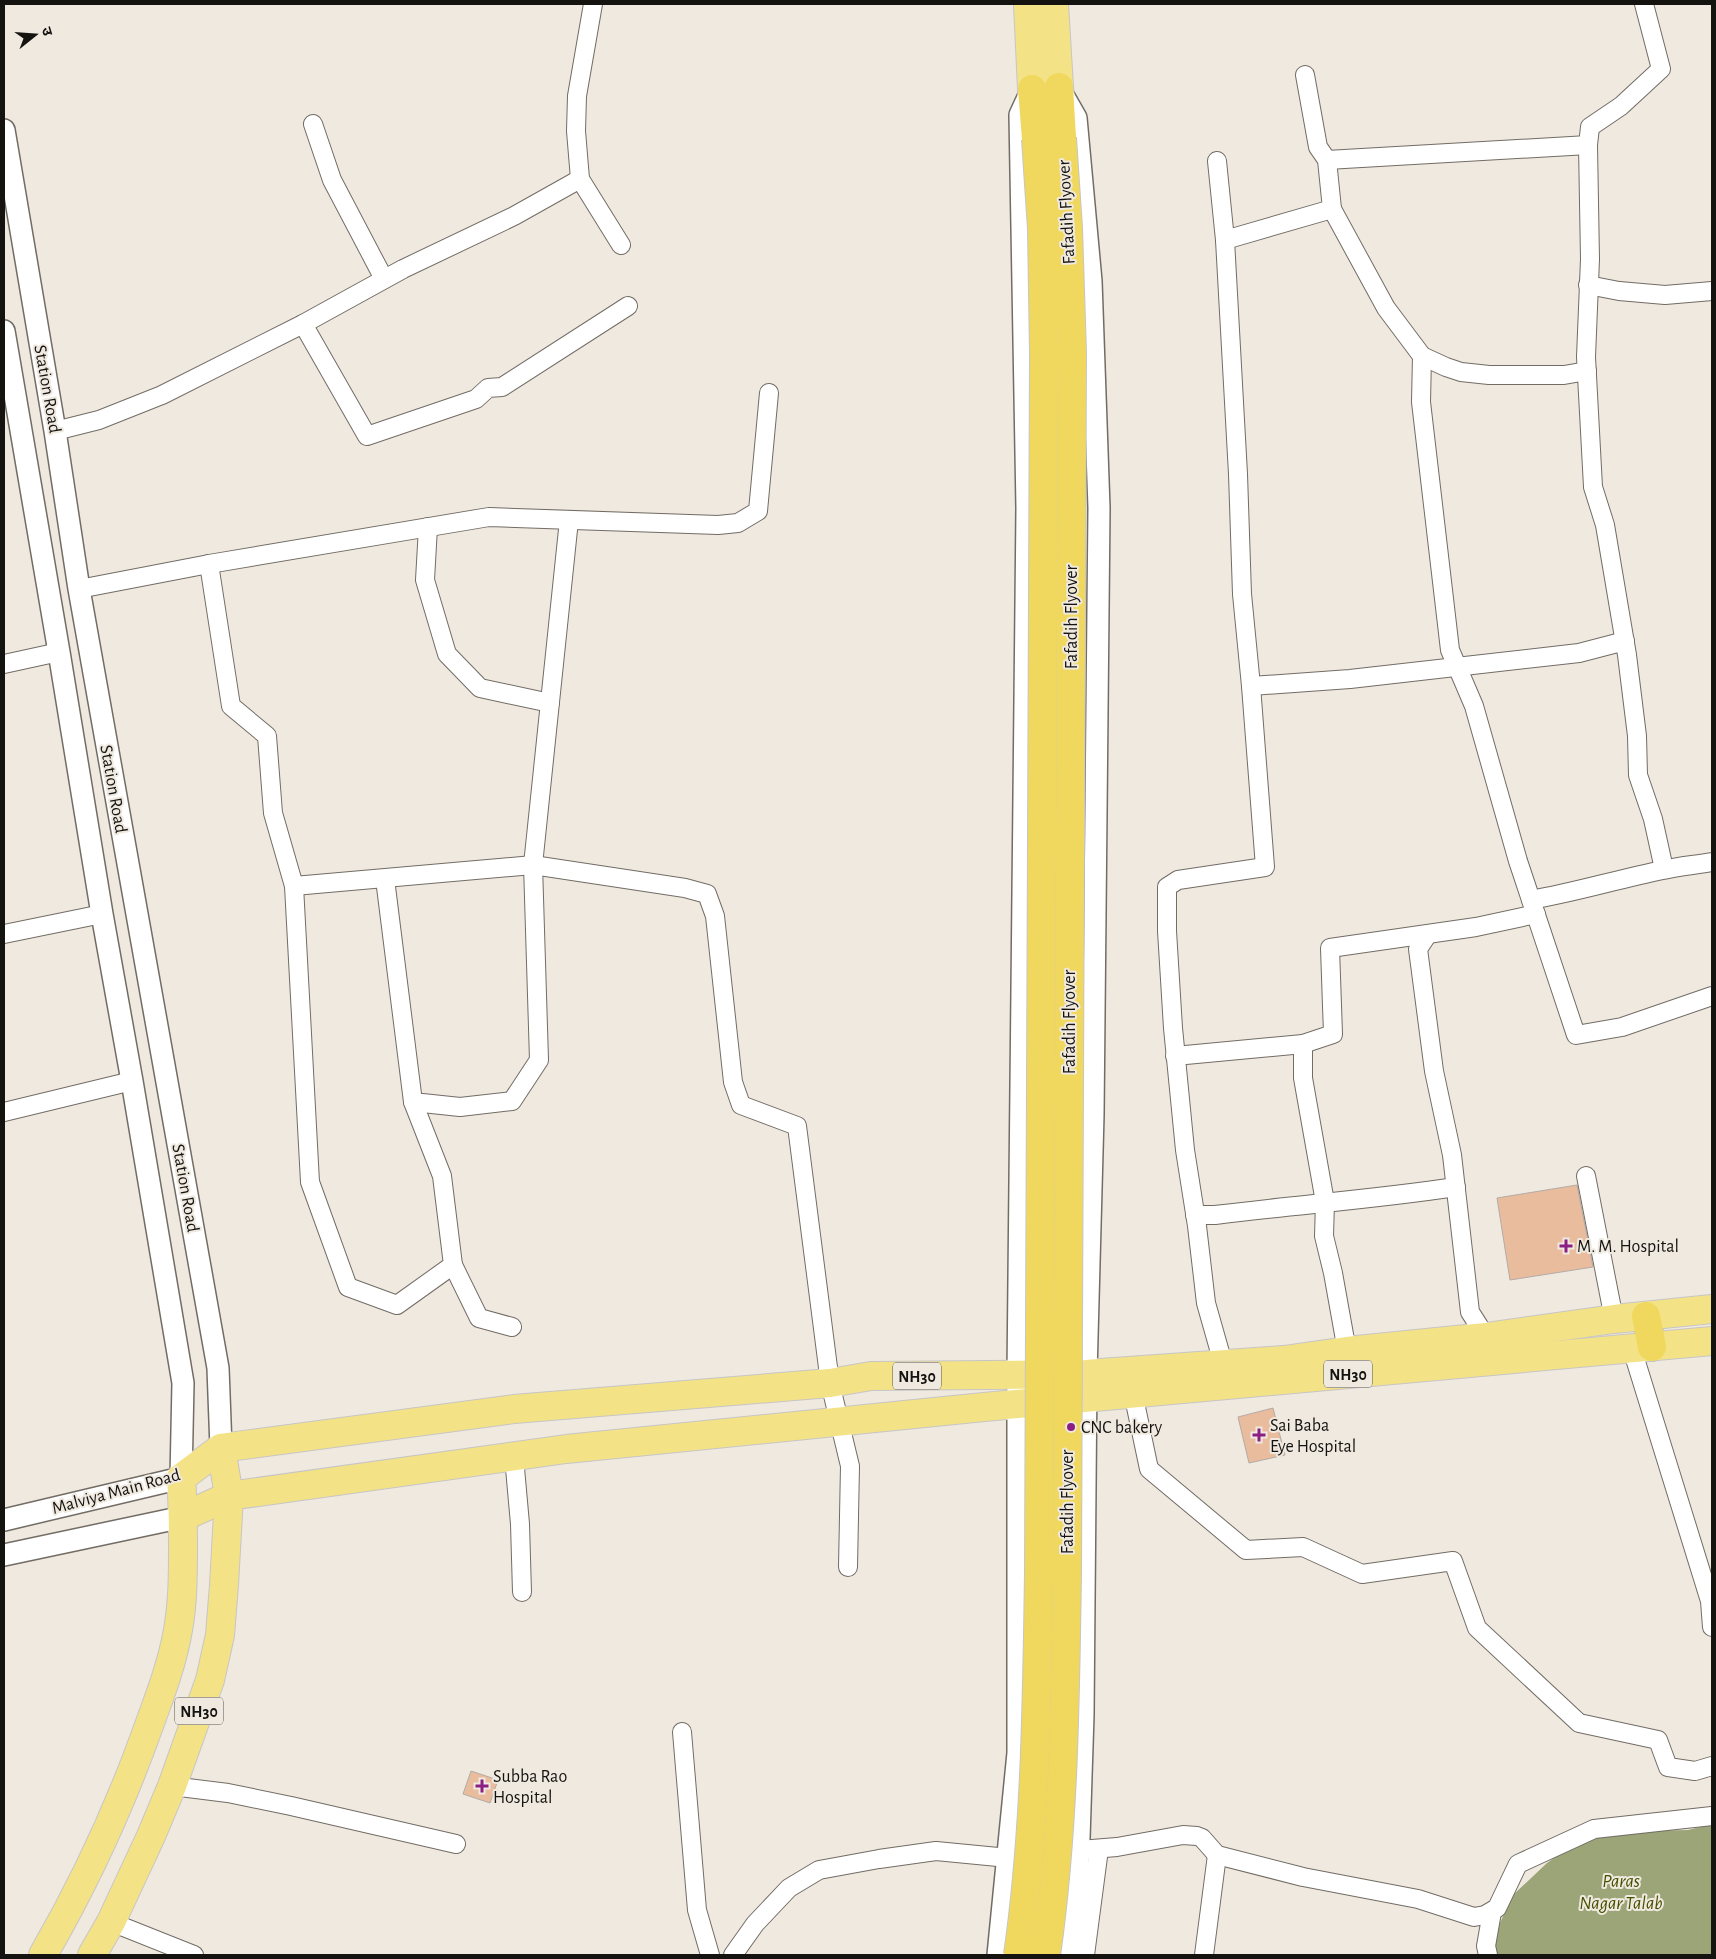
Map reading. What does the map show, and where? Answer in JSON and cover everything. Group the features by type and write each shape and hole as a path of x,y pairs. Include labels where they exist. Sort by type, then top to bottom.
{"highway":[{"name":"Fafadih Flyover","path":"1018,1955 1032,1820 1037,1721 1044,353 1042,229 1049,138 1046,88"},
{"name":"Fafadih Flyover","path":"1046,1955 1060,1813 1065,1722 1072,353 1068,228 1049,138"},
{"path":"1642,1348 1646,1316"}],"main road":[{"path":"1028,4 1046,88"},
{"path":"1046,88 1054,4"},
{"name":"NH30","path":"229,1496 566,1449 1018,1404 1086,1386 1223,1363 1284,1360 1614,1319 1712,1309"},
{"name":"NH30","path":"92,1955 111,1922 172,1786 210,1680 220,1634 229,1496 221,1448 514,1408 830,1383 871,1376 1018,1375 1133,1393 1712,1341"},
{"name":"Malviya Main Road","path":"181,1478 221,1448"},
{"name":"NH30","path":"43,1955 74,1902 112,1819 133,1770 170,1668 178,1628 183,1583 181,1478"},
{"path":"183,1517 229,1496"}],"street":[{"path":"593,4 578,96 576,131 580,179 622,245"},
{"path":"1644,4 1661,69 1621,106 1590,127 1588,145 1590,259 1587,371 1593,487 1605,525 1625,642 1637,736 1638,774 1653,819 1664,869"},
{"path":"1305,75 1318,147 1327,160 1332,209 1386,308 1422,356 1461,372 1489,375 1564,375 1587,371"},
{"path":"998,1955 1018,1753 1018,1375 1027,508 1020,115 1046,88 1076,118 1092,281 1099,498 1093,1115 1086,1386 1083,1715 1089,1850 1085,1955"},
{"path":"314,124 332,180 384,279"},
{"name":"Station Road","path":"4,130 55,431 79,590 218,1368 221,1448"},
{"path":"1327,160 1588,145"},
{"path":"1217,161 1225,240 1238,474 1242,594 1251,686 1264,867 1178,880 1167,887 1167,931 1185,1150 1206,1303 1223,1363"},
{"path":"55,431 100,420 162,395 303,324 384,279 514,216 580,179"},
{"path":"1225,240 1332,209"},
{"path":"1588,285 1619,291 1665,295 1712,291"},
{"path":"303,324 367,436 476,398 488,388 502,387 628,306"},
{"name":"Station Road","path":"4,331 10,401 59,652 183,1383 181,1478"},
{"path":"1422,356 1421,402 1450,650 1474,706 1518,861 1576,1035 1622,1026 1712,996"},
{"path":"79,590 209,564 489,517 718,525 738,523 758,511 769,393"},
{"path":"413,1102 460,1107 512,1101 539,1060 533,865 570,520"},
{"path":"428,527 425,580 447,654 480,688 550,703"},
{"path":"209,564 231,706 267,736 273,813 294,886 310,1182 348,1287 397,1305 453,1265"},
{"path":"1251,686 1350,679 1579,653 1625,642"},
{"path":"4,664 59,652"},
{"path":"1176,1056 1303,1044 1333,1034 1330,948 1485,926 1573,892 1664,869 1712,862"},
{"path":"294,886 533,865 685,888 707,894 715,916 733,1082 738,1097 741,1104 796,1126 830,1383 850,1466 848,1567"},
{"path":"384,879 413,1102 442,1176 453,1265 479,1318 512,1327"},
{"path":"4,934 102,914"},
{"path":"1428,934 1418,949 1422,989 1434,1070 1452,1155 1470,1312 1486,1336"},
{"path":"1303,1044 1303,1078 1325,1202 1324,1236 1333,1273 1347,1351"},
{"path":"4,1112 132,1082"},
{"path":"1586,1176 1614,1319"},
{"path":"1195,1215 1215,1215 1411,1194 1456,1187"},
{"path":"1642,1348 1710,1601 1712,1628"},
{"path":"1133,1393 1149,1469 1246,1550 1303,1547 1362,1574 1453,1561 1477,1628 1579,1723 1658,1740 1668,1767 1695,1771 1712,1766"},
{"path":"514,1457 520,1524 522,1592"},
{"name":"Malviya Main Road","path":"4,1520 181,1478"},
{"path":"4,1555 183,1517"},
{"path":"682,1732 697,1910 710,1955"},
{"path":"172,1786 255,1798 456,1844"},
{"path":"733,1955 755,1924 789,1888 819,1870 879,1858 936,1851 998,1857 1089,1850 1183,1835 1194,1836 1202,1838 1217,1855 1303,1877 1418,1899 1474,1917 1492,1912 1500,1905 1518,1864 1594,1830 1712,1816"},
{"path":"1071,1955 1089,1850"},
{"path":"1204,1955 1217,1855"},
{"path":"1488,1955 1486,1946 1492,1912"},
{"path":"111,1922 194,1955"}],"water":[{"name":"Paras Nagar Talab","path":"1712,1824 1712,1955 1492,1955 1500,1923 1513,1895 1547,1863 1591,1832 1688,1830"}],"building":[{"path":"1577,1185 1593,1267 1510,1280 1497,1198"},
{"path":"1273,1408 1285,1455 1249,1463 1238,1417"},
{"path":"471,1771 498,1780 490,1803 463,1794"}],"place":[{"name":"M. M. Hospital","path":"1566,1246"},
{"name":"CNC bakery","path":"1071,1427"},
{"name":"Sai Baba Eye Hospital","path":"1259,1435"},
{"name":"Subba Rao Hospital","path":"482,1786"}]}
